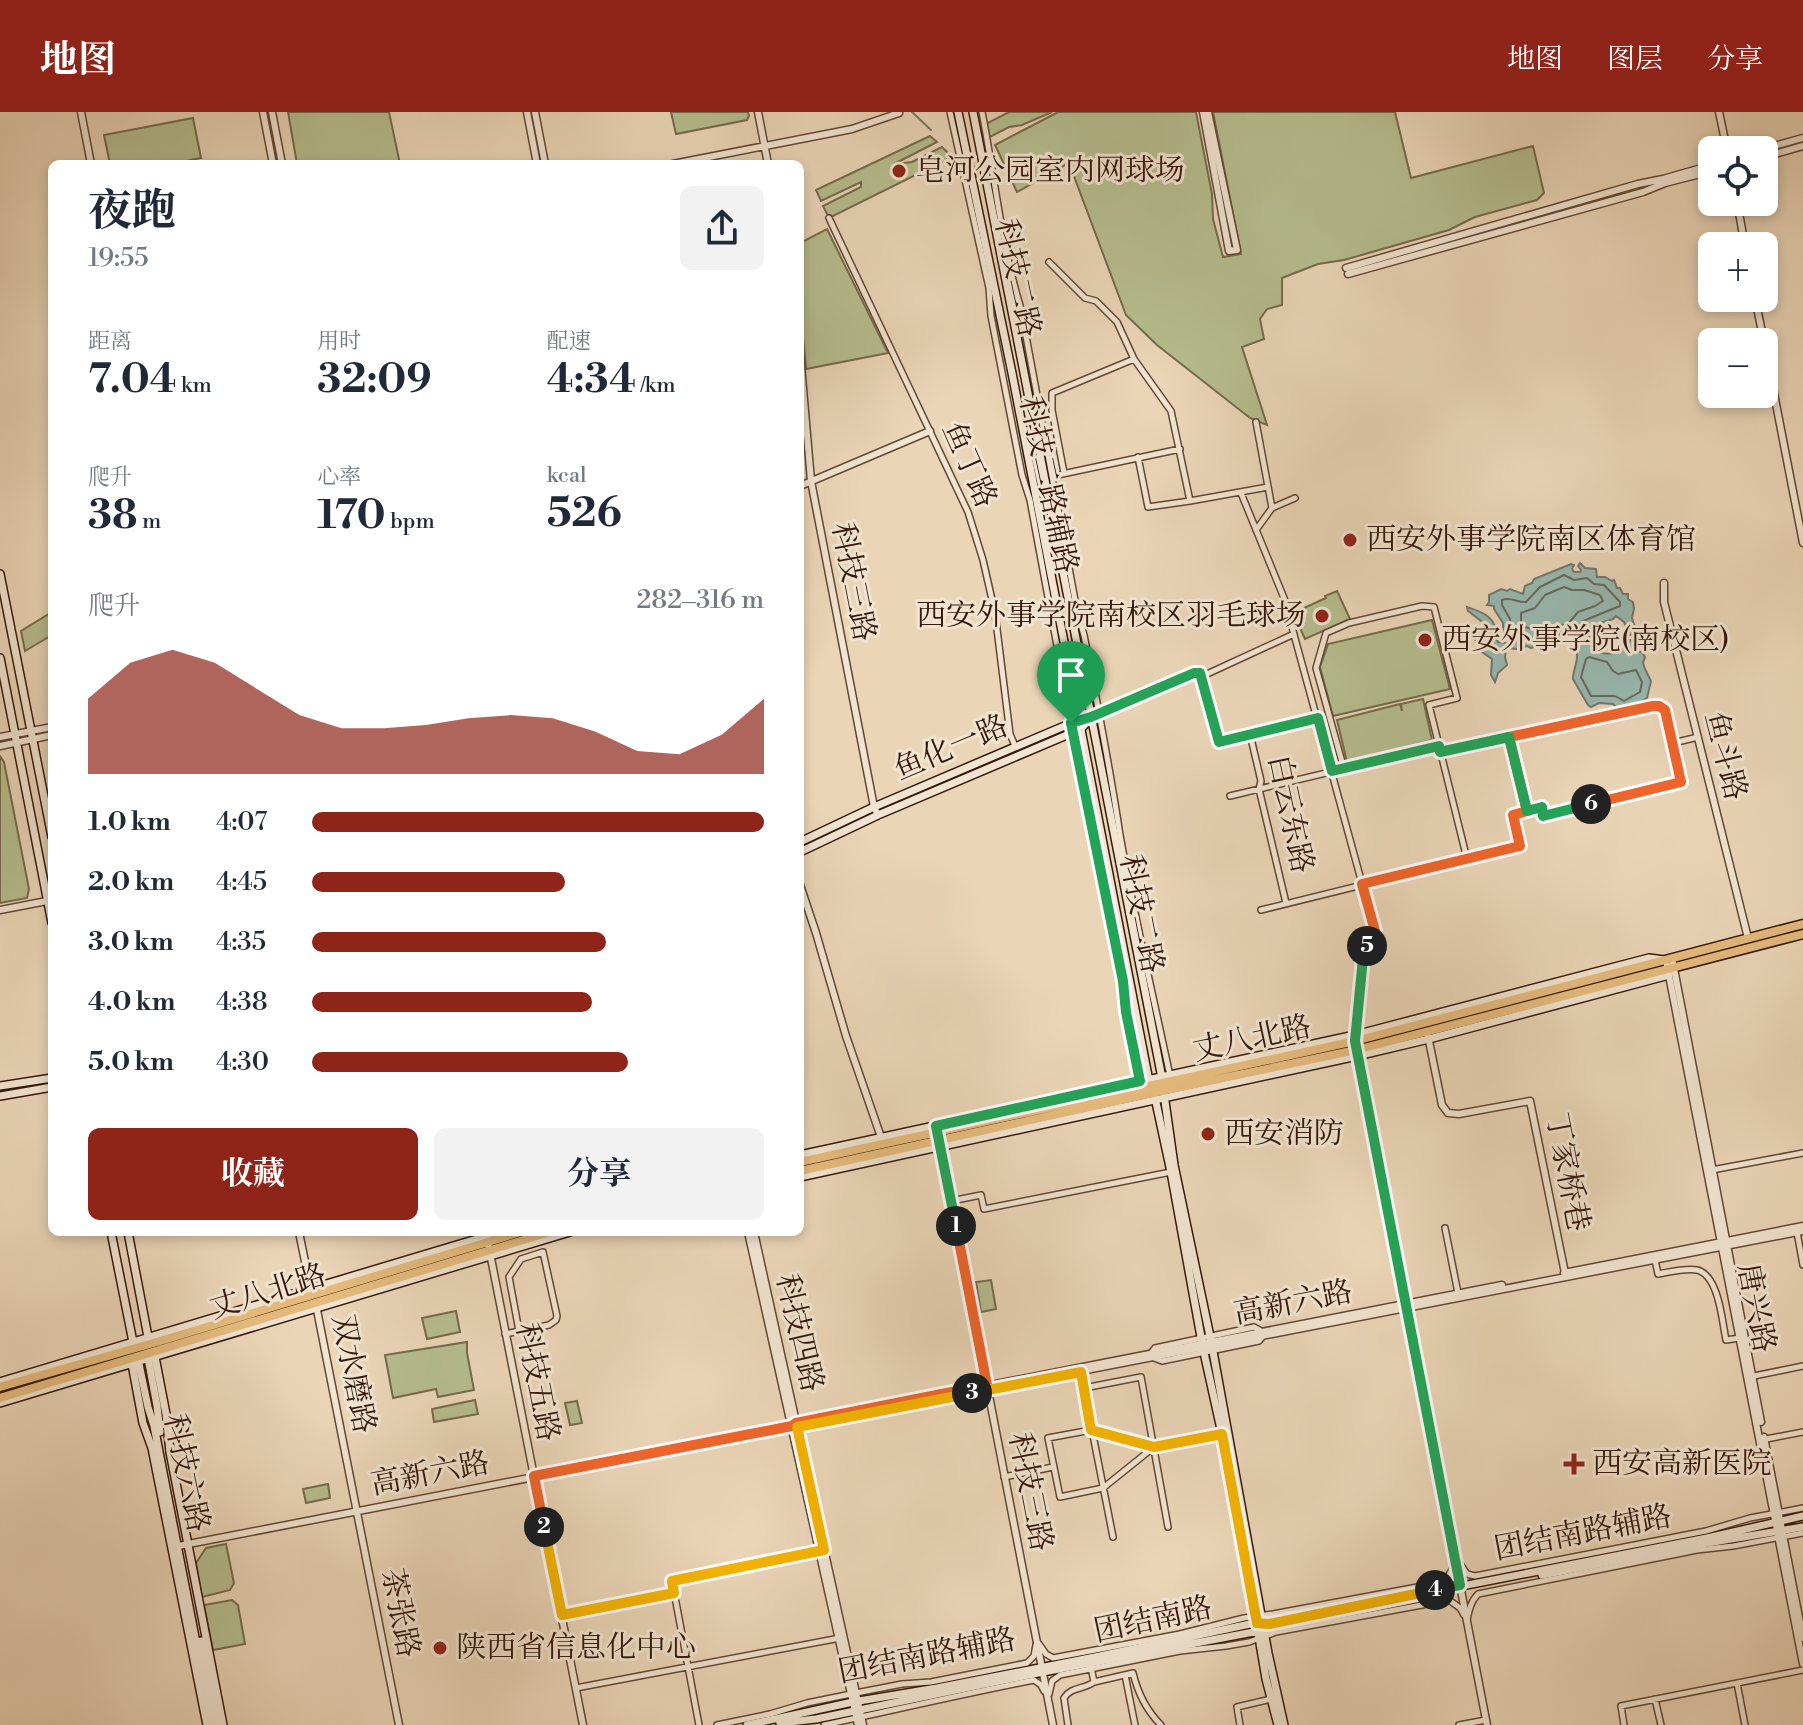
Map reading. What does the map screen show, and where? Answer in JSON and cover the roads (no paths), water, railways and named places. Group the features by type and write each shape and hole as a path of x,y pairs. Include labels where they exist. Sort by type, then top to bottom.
{"main road":[{"name":"科技二路","path":"958,112 1079,720 1179,1191 1281,1725"},
{"name":"科技二路","path":"973,112 1095,715 1171,1172 1207,1345"},
{"path":"0,574 48,818"},
{"path":"0,658 48,890"},
{"name":"鱼化一路","path":"804,850 876,811 1015,746 1095,715"},
{"name":"鱼化一路","path":"804,840 1072,733 1095,715"},
{"name":"丈八北路","path":"1356,1045 1428,1035 1670,966 1748,938 1803,924"},
{"name":"丈八北路","path":"804,1173 938,1136 1356,1045 1803,934"},
{"path":"938,1136 1356,1045"},
{"path":"0,1086 48,1079"},
{"path":"0,1096 48,1088"},
{"name":"丈八北路","path":"804,1161 883,1140 938,1136"},
{"path":"804,1154 883,1140"},
{"name":"科技六路","path":"112,1236 141,1356 148,1407 180,1545 215,1725"},
{"path":"129,1236 149,1342"},
{"path":"488,1246 497,1236"},
{"name":"丈八北路","path":"488,1246 512,1236"},
{"name":"丈八北路","path":"0,1400 314,1299 488,1246 532,1236"},
{"path":"314,1299 488,1246 547,1236"},
{"name":"丈八北路","path":"0,1385 141,1356 149,1342 314,1299"},
{"path":"141,1356 166,1414 180,1545"},
{"name":"团结南路","path":"770,1725 1707,1538 1777,1517 1803,1516"},
{"name":"团结南路","path":"1461,1588 1707,1543 1780,1534 1803,1527"},
{"name":"科技二路","path":"1260,1627 1271,1699 1281,1725"},
{"name":"团结南路","path":"1042,1670 1090,1666 1162,1652 1260,1627"},
{"name":"团结南路","path":"747,1725 857,1709"}],"street":[{"path":"81,112 90,160"},
{"path":"263,112 272,160"},
{"path":"272,112 281,160"},
{"path":"527,112 539,159"},
{"path":"535,112 539,159"},
{"path":"758,112 767,160"},
{"name":"科技二路辅路","path":"950,112 989,288 991,316 1022,475 1030,500 1072,733 1123,981 1126,1012 1157,1088"},
{"name":"科技二路辅路","path":"982,112 996,198 1021,309 1084,635 1095,715"},
{"path":"1206,112 1237,250 1229,251 1206,112"},
{"path":"1719,112 1724,136"},
{"path":"693,160 852,129 899,113"},
{"path":"1778,145 1803,138"},
{"path":"1778,153 1803,146"},
{"path":"1347,271 1638,184 1698,171"},
{"name":"鱼丁路","path":"829,218 959,490 983,560 995,613 1010,734 1015,746"},
{"path":"1049,262 1085,298 1096,301 1117,322 1134,359 1171,411 1190,501"},
{"path":"1064,473 1052,410 1052,393 1134,359"},
{"name":"科技三路","path":"804,400 811,481 876,811"},
{"path":"1777,408 1803,543"},
{"path":"1256,422 1272,508"},
{"path":"804,484 930,431"},
{"path":"1053,476 1180,449"},
{"path":"1138,457 1148,507 1268,487"},
{"path":"1241,493 1284,598 1375,931 1363,958 1356,1045 1487,1722 1459,1725"},
{"path":"1256,531 1272,508 1295,498"},
{"name":"鱼斗路","path":"1664,583 1664,602 1748,938"},
{"path":"1344,769 1316,668 1326,633 1349,623 1407,609 1434,607 1457,698 1429,705 1467,859"},
{"path":"1095,715 1194,673 1207,674 1294,634"},
{"path":"1200,673 1219,742 1318,718"},
{"path":"1230,796 1332,771 1653,706 1665,710 1681,782 1543,816 1542,807 1513,815 1520,846 1261,910"},
{"path":"0,737 16,738 48,729"},
{"name":"白云东路","path":"1250,734 1261,781 1259,789 1286,903"},
{"path":"31,735 48,735"},
{"path":"1509,737 1527,811"},
{"path":"1673,743 1698,737"},
{"path":"0,746 16,738"},
{"path":"804,897 846,1036 883,1140"},
{"path":"0,910 48,900"},
{"name":"唐兴路","path":"1670,966 1712,1170 1723,1244 1803,1667"},
{"name":"唐兴路","path":"1670,966 1750,1377"},
{"name":"丁家桥巷","path":"1428,1035 1442,1105 1448,1113 1459,1114 1530,1101 1565,1275"},
{"name":"科技三路","path":"938,1136 1053,1725"},
{"path":"1712,1170 1803,1153"},
{"path":"951,1201 981,1195 984,1209 1171,1172"},
{"path":"1445,1228 1458,1293"},
{"path":"1801,1230 1803,1265"},
{"name":"高新六路","path":"180,1545 1801,1230"},
{"name":"双水磨路","path":"300,1236 357,1510"},
{"name":"科技四路","path":"752,1236 857,1709"},
{"name":"高新六路","path":"1406,1306 1458,1293 1655,1260 1723,1244"},
{"name":"科技五路","path":"488,1246 583,1725"},
{"path":"505,1334 549,1325 556,1320 543,1252 521,1259 509,1277 519,1331"},
{"path":"1655,1260 1658,1274 1693,1269 1707,1275 1715,1288 1726,1340 1740,1338"},
{"path":"1750,1377 1803,1366"},
{"path":"1080,1370 1113,1537"},
{"path":"1084,1388 1141,1377 1168,1527"},
{"path":"1154,1447 1103,1488 1060,1497 1048,1438 1091,1430 1154,1447 1224,1434"},
{"path":"1762,1440 1803,1432"},
{"path":"1004,1477 1053,1467"},
{"name":"团结南路辅路","path":"1454,1556 1467,1574 1475,1576 1706,1531 1728,1524 1777,1517 1803,1508"},
{"name":"茶张路","path":"357,1510 399,1725"},
{"name":"团结南路辅路","path":"1467,1621 1469,1609 1478,1594 1697,1550 1733,1546 1780,1534 1803,1533"},
{"name":"唐兴路","path":"1780,1534 1803,1638"},
{"path":"699,1725 672,1581 822,1551"},
{"name":"科技四路","path":"822,1551 857,1709"},
{"name":"团结南路辅路","path":"1037,1640 1046,1654 1053,1658 1202,1627 1260,1627 1444,1582 1452,1570 1454,1556"},
{"path":"562,1615 674,1593"},
{"name":"团结南路辅路","path":"1260,1627 1276,1632 1449,1600 1460,1608 1467,1621"},
{"path":"576,1688 840,1638"},
{"name":"团结南路辅路","path":"824,1725 902,1684 931,1682 1027,1663 1034,1656 1037,1640"},
{"path":"1090,1666 1094,1682"},
{"name":"团结南路辅路","path":"1049,1699 1050,1686 1056,1677 1090,1666"},
{"path":"1624,1725 1621,1706 1803,1667"},
{"path":"1068,1725 1064,1698 1073,1688 1133,1673 1147,1709 1161,1725"},
{"path":"1125,1675 1135,1725"},
{"name":"团结南路辅路","path":"717,1725 807,1703 857,1709 914,1706 1034,1680 1049,1699"},
{"path":"1737,1683 1745,1725"},
{"path":"1240,1725 1237,1707 1271,1699"},
{"path":"1655,1699 1661,1725"}],"water":[{"path":"1580,563 1585,568 1596,569 1597,577 1614,580 1617,588 1628,594 1628,599 1633,602 1632,618 1637,634 1630,635 1624,622 1616,616 1595,627 1588,627 1586,631 1588,637 1593,636 1595,649 1599,652 1609,654 1619,651 1630,640 1636,642 1635,649 1645,657 1643,663 1651,681 1647,698 1633,707 1619,710 1613,704 1588,705 1573,679 1577,656 1570,643 1506,648 1507,665 1498,673 1495,682 1491,675 1492,659 1482,652 1473,638 1473,632 1485,624 1467,607 1488,617 1494,624 1498,642 1508,643 1511,638 1504,632 1494,606 1487,605 1489,595 1501,589 1523,594 1525,586 1534,579 1571,564 1574,565 1574,572 1580,572"}],"waterway":[{"path":"912,112 931,130"}],"place":[{"name":"皂河公园室内网球场","path":"899,171"},
{"name":"西安外事学院南区体育馆","path":"1350,540"},
{"name":"西安外事学院南校区羽毛球场","path":"1322,616"},
{"name":"西安外事学院(南校区)","path":"1425,640"},
{"name":"西安消防","path":"1208,1134"},
{"name":"西安高新医院","path":"1574,1464"},
{"name":"陕西省信息化中心","path":"440,1648"}]}
